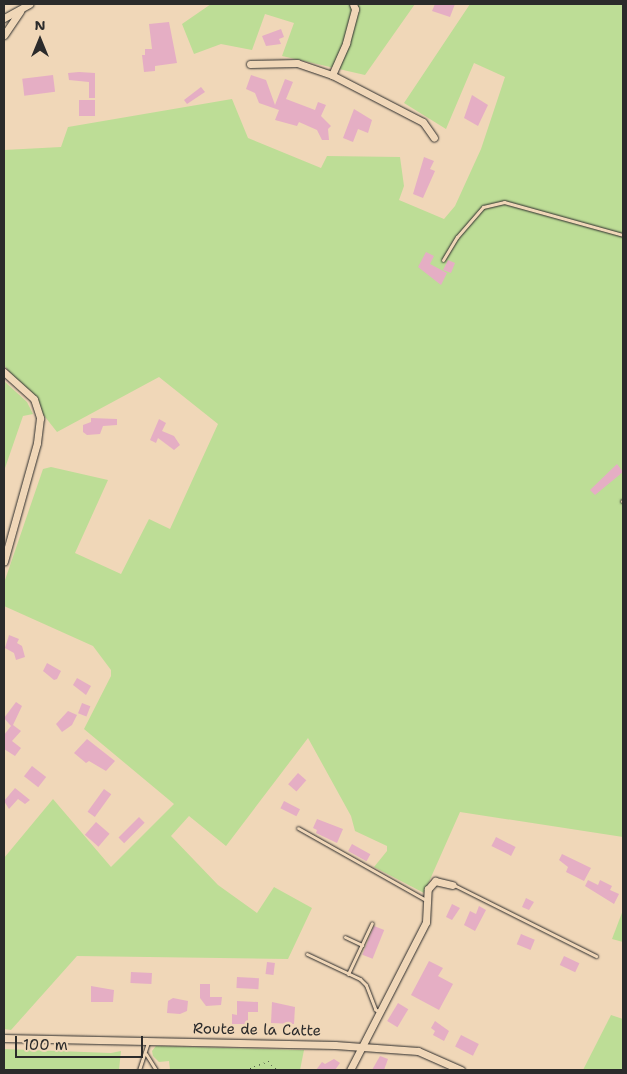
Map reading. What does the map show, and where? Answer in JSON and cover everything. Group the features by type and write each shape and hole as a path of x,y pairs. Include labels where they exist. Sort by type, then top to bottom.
{"street":[{"path":"4,18 20,11 29,4"},
{"path":"332,75 346,43 355,9 354,4"},
{"path":"4,36 20,11"},
{"path":"250,64 297,63 332,75 423,122 434,138"},
{"path":"4,372 34,399 40,418 37,443 4,561"},
{"path":"350,1070 360,1048 381,1013 426,922 428,888 435,881 453,885"},
{"name":"Route de la Catte","path":"4,1038 418,1051 461,1070"}],"lane":[{"path":"443,260 457,237 483,207 504,202 623,236"},
{"path":"298,828 428,901"},
{"path":"453,885 596,956"},
{"path":"348,974 372,923"},
{"path":"345,937 362,945"},
{"path":"307,954 366,985 375,1009 381,1013"},
{"path":"139,1070 146,1054 148,1042"},
{"path":"146,1054 156,1070"}],"path":[{"path":"245,1070 268,1061 277,1070"},
{"path":"200,1070 210,1070"}],"green space":[{"path":"211,4 415,4 365,75 282,56 294,23 265,14 252,50 221,44 194,54 182,24"},
{"path":"470,4 623,4 623,837 460,812 424,893 374,867 387,851 387,846 355,831 351,816 308,738 226,846 189,816 171,836 218,885 257,913 274,887 312,908 288,959 77,956 11,1030 4,1029 4,858 53,799 111,867 174,804 84,729 111,676 111,670 93,646 4,606 4,583 43,469 51,467 108,480 75,553 121,574 149,519 170,529 218,424 159,377 57,432 4,365 4,150 61,147 68,127 232,99 248,138 321,168 327,156 400,157 404,186 399,200 444,219 455,206 481,149 505,77 474,63 446,129 404,103"},
{"path":"4,381 27,402 33,414 23,416 4,471"},
{"path":"623,910 623,942 612,939"},
{"path":"611,1015 623,1019 623,1070 583,1070"},
{"path":"156,1046 304,1050 300,1070 170,1070 169,1061 159,1062 153,1056 152,1051"},
{"path":"4,1049 111,1053 121,1051 119,1070 4,1070"}],"building":[{"path":"435,4 455,4 450,17 432,11"},
{"path":"169,22 177,63 155,66 155,71 144,72 142,55 145,55 145,49 152,49 149,24"},
{"path":"281,29 284,37 279,39 281,44 266,46 262,36"},
{"path":"68,73 95,73 95,98 89,98 89,82 69,80"},
{"path":"53,75 55,92 24,96 22,79"},
{"path":"251,75 266,80 275,105 285,79 293,82 286,99 315,110 318,102 326,105 321,116 331,126 328,129 329,140 322,140 317,130 299,122 297,126 275,120 279,110 259,103 255,93 246,89"},
{"path":"201,87 205,92 187,104 184,100"},
{"path":"472,95 488,105 478,126 464,118"},
{"path":"79,100 95,100 95,116 79,116"},
{"path":"354,109 372,120 368,133 358,129 353,142 343,138"},
{"path":"424,157 434,161 430,169 435,171 423,198 413,194"},
{"path":"426,252 434,256 430,264 447,273 441,285 418,267"},
{"path":"448,260 455,263 451,273 443,270"},
{"path":"91,418 117,419 117,425 103,426 100,434 87,435 83,432 83,425 91,422"},
{"path":"159,419 166,423 162,431 174,436 180,445 174,450 158,438 156,443 150,440"},
{"path":"617,464 623,472 595,495 590,490"},
{"path":"9,635 19,639 17,643 22,646 25,657 16,660 14,653 5,648"},
{"path":"47,663 61,671 57,679 54,680 43,671"},
{"path":"77,678 91,686 86,695 73,685"},
{"path":"16,702 22,706 13,725 21,731 12,741 21,748 15,756 4,749 4,735 11,726 4,718"},
{"path":"82,703 90,706 86,716 78,713"},
{"path":"68,711 77,715 72,725 62,732 56,724"},
{"path":"87,739 115,761 106,771 89,761 86,763 74,753"},
{"path":"32,766 46,777 38,787 24,776"},
{"path":"298,773 306,780 296,792 288,784"},
{"path":"15,788 30,800 25,804 18,799 9,809 4,801"},
{"path":"104,789 111,794 95,817 88,812"},
{"path":"284,801 300,809 296,816 280,808"},
{"path":"139,817 145,823 124,843 118,838"},
{"path":"317,819 343,829 337,843 316,833 317,830 313,828"},
{"path":"96,822 110,834 98,847 85,835"},
{"path":"496,837 516,847 511,856 491,846"},
{"path":"352,844 370,854 366,861 348,851"},
{"path":"562,854 591,868 584,881 566,872 568,867 559,860"},
{"path":"588,880 598,885 600,880 612,886 610,890 619,894 614,904 585,886"},
{"path":"526,898 534,902 529,910 522,907"},
{"path":"452,904 460,908 452,920 446,917"},
{"path":"479,906 486,910 475,931 464,925 470,911 476,914"},
{"path":"374,926 384,930 373,959 362,955"},
{"path":"521,934 535,940 531,950 517,944"},
{"path":"564,956 579,963 575,972 560,965"},
{"path":"429,961 443,968 438,976 453,984 439,1010 411,995"},
{"path":"267,962 275,963 273,975 266,974"},
{"path":"131,972 152,973 151,984 130,983"},
{"path":"237,977 259,978 258,989 236,988"},
{"path":"200,984 210,984 210,997 222,997 221,1005 206,1006 200,998"},
{"path":"91,986 114,990 113,1002 91,1002"},
{"path":"173,998 188,1001 187,1011 180,1014 167,1013 168,1001"},
{"path":"237,1001 258,1002 258,1012 248,1012 248,1024 232,1024 232,1014 237,1015"},
{"path":"272,1002 295,1007 294,1024 271,1023"},
{"path":"398,1003 408,1009 397,1027 387,1021"},
{"path":"435,1021 449,1031 444,1041 433,1035 435,1031 431,1028"},
{"path":"461,1035 479,1044 473,1056 455,1047"},
{"path":"380,1056 388,1059 384,1070 372,1070"},
{"path":"334,1059 340,1063 335,1070 316,1070 322,1062 325,1064"}]}
